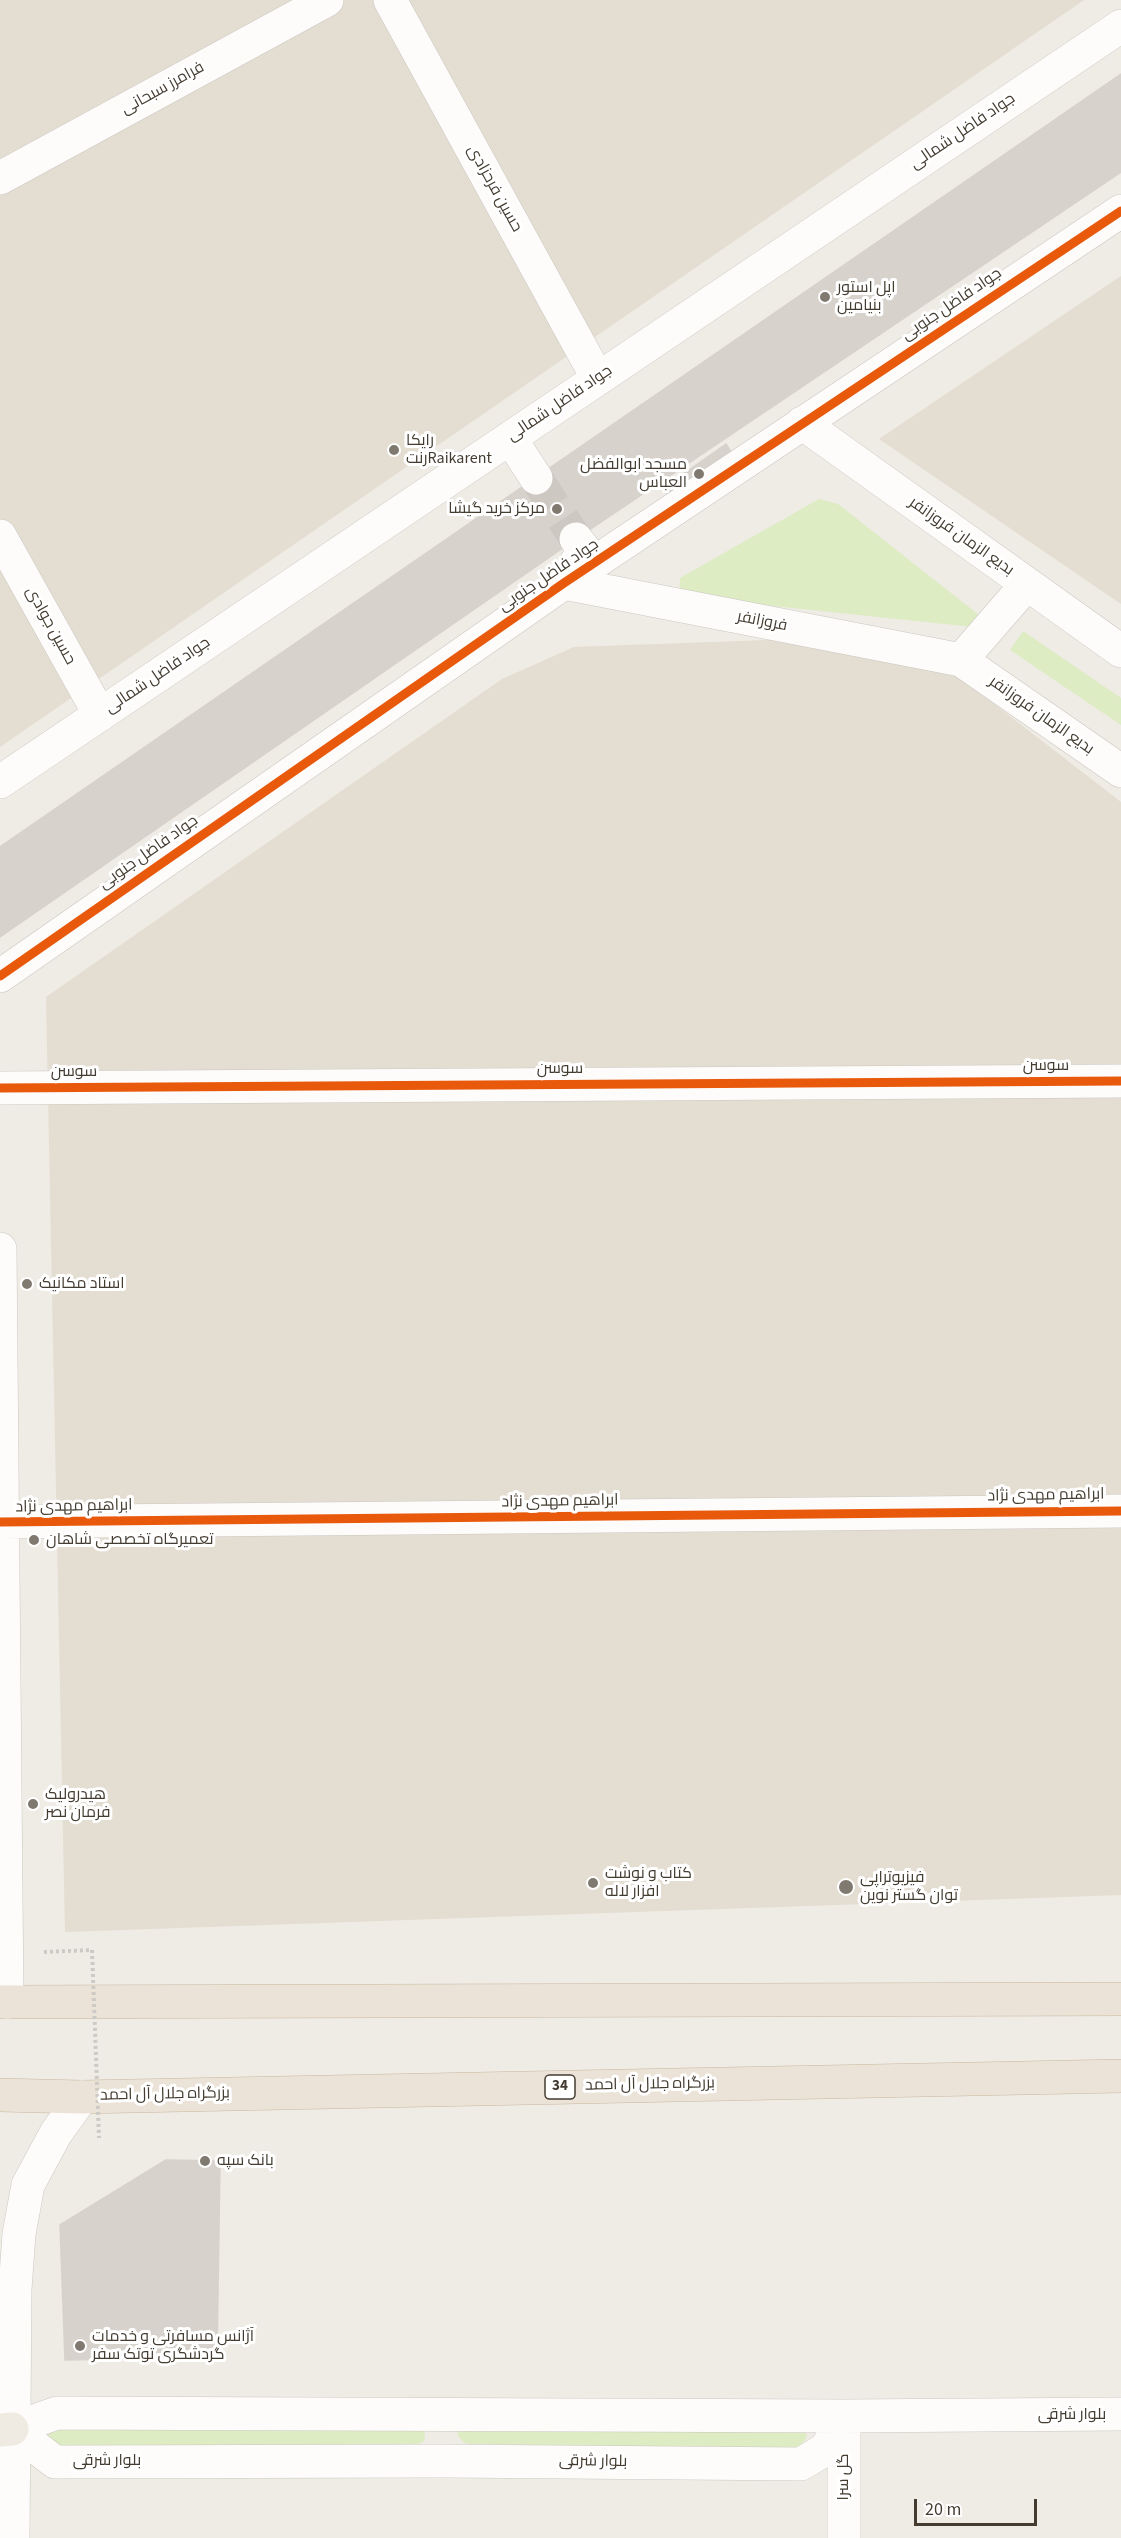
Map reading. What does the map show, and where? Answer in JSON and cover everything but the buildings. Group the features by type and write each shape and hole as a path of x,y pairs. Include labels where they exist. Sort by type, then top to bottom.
{"highway":[{"path":"4,2002 1121,1999"},
{"name":"بزرگراه جلال آل احمد","path":"0,2095 82,2097 1121,2076"}],"street":[{"name":"فرامرز سبحانی","path":"0,178 327,0"},
{"name":"حسین فرحزادی","path":"390,0 598,379"},
{"name":"جواد فاضل شمالی","path":"0,782 1121,26"},
{"name":"جواد فاضل جنوبی","path":"0,976 564,583 1121,211"},
{"name":"بدیع‌ الزمان فروزانفر","path":"802,423 1121,651"},
{"path":"510,438 536,478"},
{"path":"564,583 584,549 576,539"},
{"name":"حسین جوادی","path":"3,550 100,715"},
{"name":"فروزانفر","path":"564,583 961,660"},
{"path":"961,660 1027,584"},
{"name":"بدیع الزمان فروزانفر","path":"961,660 1121,771"},
{"name":"سوسن","path":"0,1088 1121,1081"},
{"path":"0,1249 4,2002"},
{"name":"ابراهیم مهدی نژاد","path":"1,1522 1121,1511"},
{"path":"13,2538 6,2430 19,2234 28,2186 56,2133 82,2097"},
{"name":"بلوار شرقی","path":"6,2430 57,2413 844,2416 1121,2414"},
{"name":"بلوار شرقی","path":"6,2430 55,2462 456,2461 801,2464 826,2449 844,2416"},
{"name":"گل سرا","path":"844,2416 844,2538"}],"path":[{"path":"52,1952 92,1950 99,2138"}],"shaded area":[{"path":"0,0 1084,0 0,747"},
{"path":"1121,276 1121,604 879,439"},
{"path":"905,635 1121,802 1121,1895 65,1932 46,997 502,679 574,647"}],"green space":[{"path":"819,499 838,504 979,615 973,627 679,596 680,578"},
{"path":"1023,631 1121,698 1121,725 1010,650"},
{"path":"422,2426 425,2434 424,2441 417,2445 52,2447 42,2429"},
{"path":"461,2427 801,2429 807,2435 801,2444 791,2449 471,2444 464,2443 457,2434"}],"tunnel":[{"path":"536,478 576,539"}],"cycle path":[{"path":"0,976 564,583 1121,211"},
{"path":"0,1088 1121,1081"},
{"path":"0,1522 1121,1511"}],"place":[{"name":"اپل استور بنیامین","path":"825,297"},
{"name":"رایکا رنتRaikarent","path":"394,450"},
{"name":"مسجد ابوالفضل العباس","path":"699,474"},
{"name":"مرکز خرید گیشا","path":"557,509"},
{"name":"استاد مکانیک","path":"27,1284"},
{"name":"تعمیرگاه تخصصی شاهان","path":"34,1540"},
{"name":"هیدرولیک فرمان نصر","path":"33,1804"},
{"name":"کتاب و نوشت افزار لاله","path":"593,1883"},
{"name":"فیزیوتراپی توان گستر نوین","path":"846,1887"},
{"name":"بانک سپه","path":"205,2161"},
{"name":"آژانس مسافرتی و خدمات گردشگری توتک سفر","path":"80,2346"}]}
